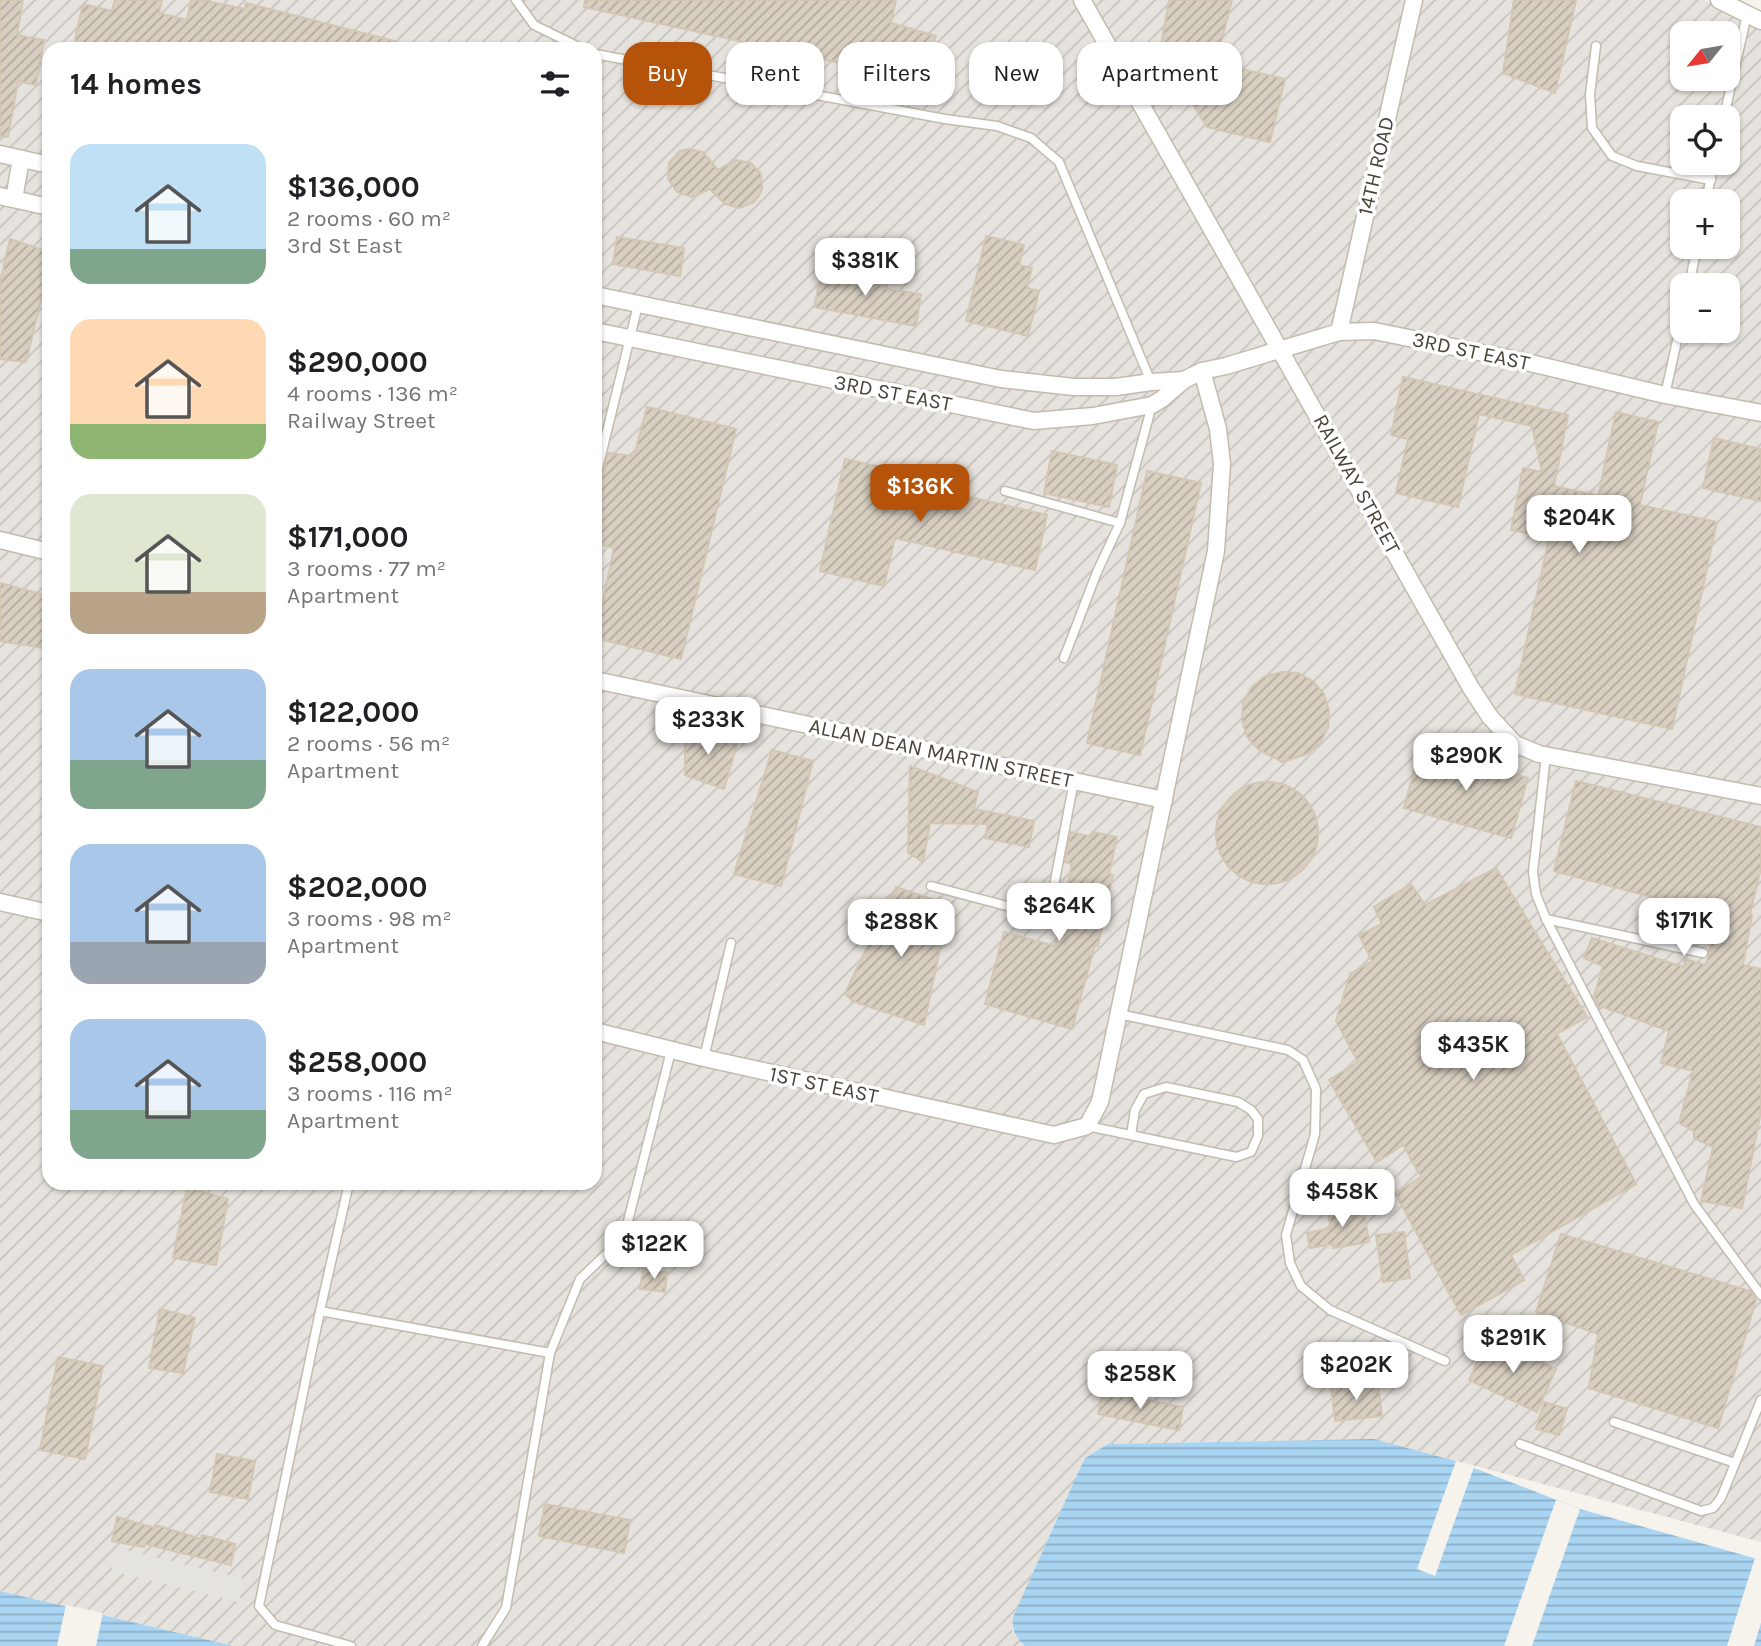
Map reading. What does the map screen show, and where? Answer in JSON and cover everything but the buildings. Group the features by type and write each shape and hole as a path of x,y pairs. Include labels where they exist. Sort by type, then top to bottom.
{"street":[{"name":"RAILWAY STREET","path":"1082,0 1471,688 1490,717 1515,744 1546,755 1761,796"},
{"name":"14TH ROAD","path":"1339,332 1414,0"},
{"path":"1719,0 1754,17"},
{"path":"0,153 42,164"},
{"path":"20,159 7,197 42,204"},
{"name":"3RD ST EAST","path":"602,297 1001,379 1074,387 1116,387 1184,380"},
{"name":"3RD ST EAST","path":"602,333 1034,421 1093,416 1152,405 1184,380 1202,371 1339,332 1374,331 1518,360 1665,395 1761,413"},
{"path":"1087,1126 1100,1102 1216,551 1222,464 1218,429 1202,371"},
{"path":"0,540 42,550"},
{"name":"ALLAN DEAN MARTIN STREET","path":"602,681 1164,800"},
{"path":"0,902 42,911"},
{"name":"1ST ST EAST","path":"602,1033 671,1051 1054,1135 1087,1126"}],"lane":[{"path":"516,0 534,25 569,42"},
{"path":"1728,105 1754,17"},
{"path":"1597,46 1590,94 1592,128 1612,156 1637,166 1711,180"},
{"path":"602,55 997,126 1031,138 1059,162 1151,382"},
{"path":"1709,189 1712,175"},
{"path":"602,451 638,305"},
{"path":"1665,395 1676,343"},
{"path":"1064,658 1092,583 1121,523 1152,405"},
{"path":"1005,491 1121,523"},
{"path":"1546,755 1533,872 1536,894 1546,919 1694,1204 1761,1294"},
{"path":"931,886 1022,910 1038,907 1052,896 1074,781"},
{"path":"1546,919 1703,954"},
{"path":"704,1058 730,943"},
{"path":"1119,1014 1288,1050 1303,1060 1316,1088 1315,1134 1286,1235 1290,1263 1301,1286 1330,1310 1445,1361"},
{"path":"481,1646 506,1608 550,1353 580,1279 624,1237 671,1051"},
{"path":"1087,1126 1131,1136 1236,1157 1251,1152 1258,1136 1258,1119 1251,1110 1238,1102 1166,1087 1144,1094 1135,1110 1131,1136"},
{"path":"347,1190 260,1606 275,1626 351,1646"},
{"path":"320,1311 550,1353"},
{"path":"1520,1444 1701,1511 1713,1508 1721,1498 1761,1400"},
{"path":"1614,1422 1735,1463"}],"shaded area":[{"path":"0,0 1704,0 1761,27 1761,1542 1374,1439 1108,1444 1085,1458 1013,1617 1012,1629 1025,1646 234,1646 0,1591"},
{"path":"117,1548 244,1579 239,1602 111,1571"}],"water":[{"path":"1374,1439 1456,1461 1580,1509 1761,1560 1761,1646 1025,1646 1015,1633 1013,1617 1085,1458 1108,1444"},
{"path":"0,1591 234,1646 0,1646"}],"pier":[{"path":"1456,1461 1474,1467 1435,1576 1417,1569"},
{"path":"1556,1500 1580,1509 1532,1646 1504,1646"},
{"path":"1755,1558 1761,1560 1761,1623 1754,1646 1727,1646"},
{"path":"66,1605 103,1613 96,1646 57,1646"}]}
